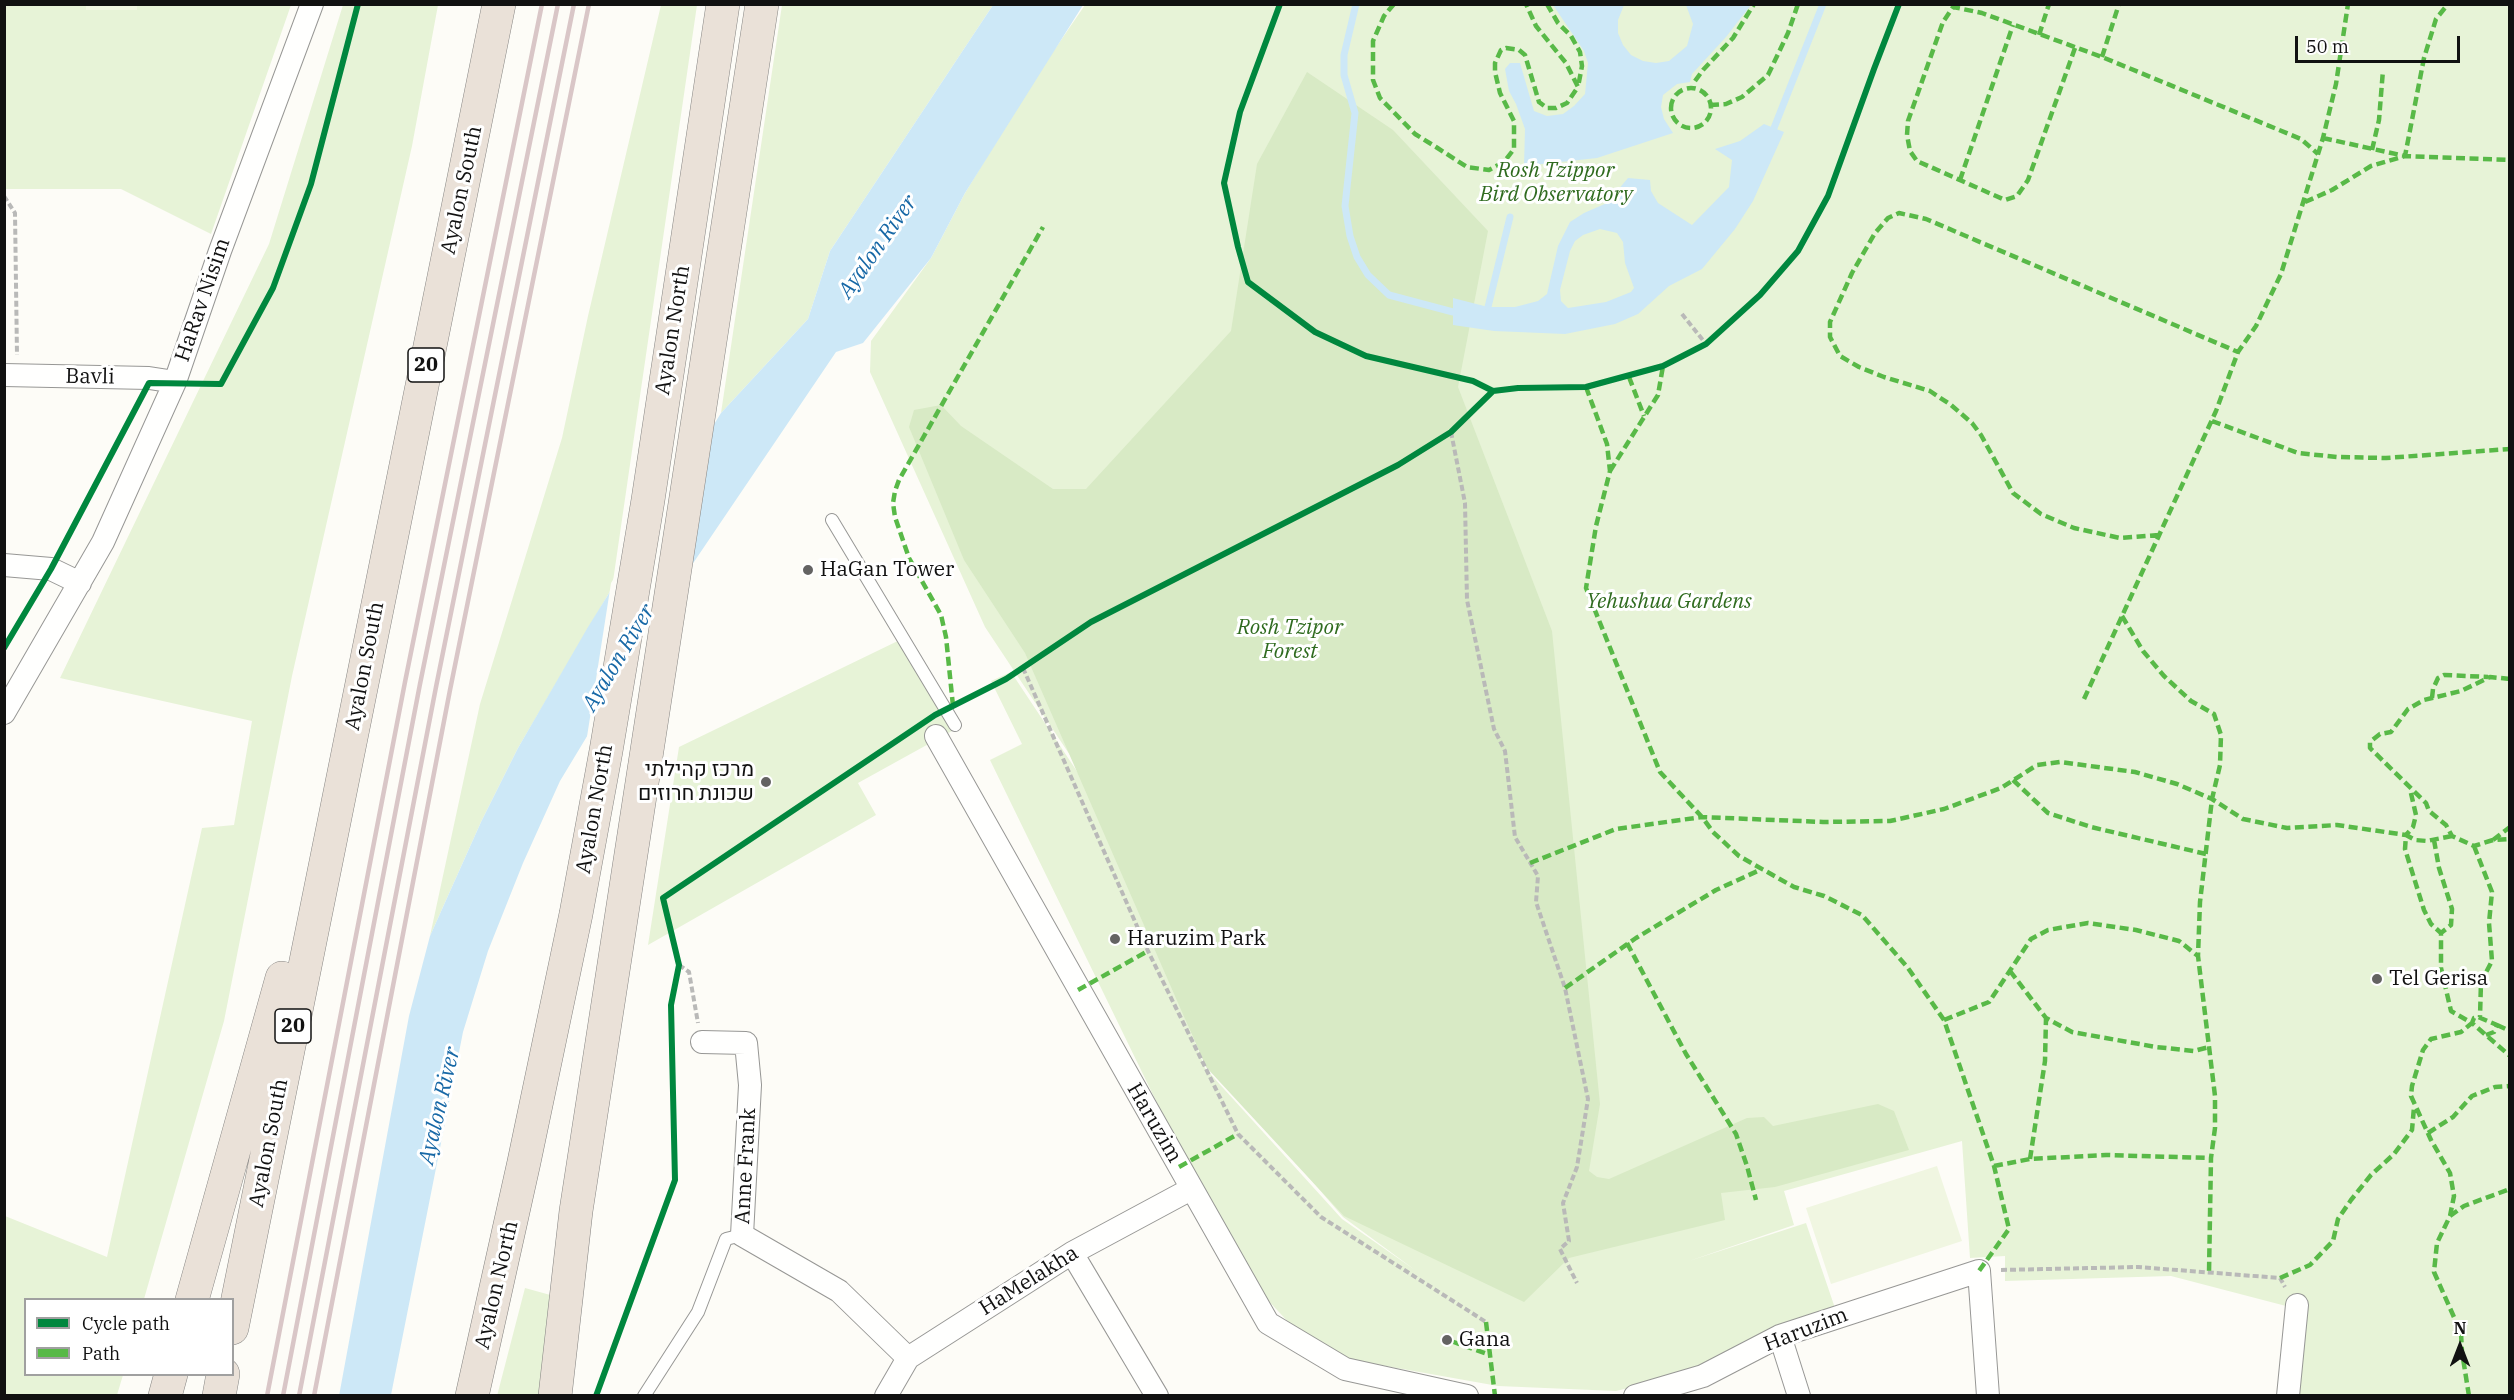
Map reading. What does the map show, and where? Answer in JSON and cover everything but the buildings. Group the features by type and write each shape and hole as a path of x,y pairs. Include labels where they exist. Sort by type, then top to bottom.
{"highway":[{"name":"Ayalon South","path":"234,1318 499,4"},
{"name":"Ayalon North","path":"472,1395 525,1162 596,805 648,500 723,4"},
{"path":"698,167 732,4"},
{"path":"555,1395 576,1211 762,4"},
{"path":"192,1298 353,725"},
{"path":"165,1395 170,1376"},
{"path":"219,1395 223,1376"}],"street":[{"name":"HaRav Nisim","path":"4,713 103,542 175,382 220,251 312,4"},
{"name":"Bavli","path":"11,376 149,378 175,382"},
{"path":"4,565 51,569 80,583"},
{"name":"Haruzim","path":"945,731 1191,1189 1268,1323 1345,1369 1467,1395"},
{"name":"Anne Frank","path":"702,1042 746,1043 750,1085 742,1235 839,1291 908,1358"},
{"name":"HaMelakha","path":"886,1395 908,1358 1072,1253 1191,1189"},
{"path":"1072,1253 1157,1395"},
{"path":"1979,1270 1988,1395"},
{"name":"Haruzim","path":"1635,1395 1703,1376 1780,1336 1979,1270"},
{"path":"2288,1395 2297,1305"},
{"path":"1780,1336 1799,1395"}],"lane":[{"path":"832,520 945,731"},
{"path":"644,1395 698,1312 726,1239 742,1235"}],"path":[{"path":"4,196 15,213 11,376"},
{"path":"1682,314 1706,344"},
{"path":"1451,432 1465,503 1467,600 1494,729 1505,751 1515,837 1538,876 1536,902 1565,988 1588,1099 1577,1167 1563,1203 1569,1241 1560,1249 1577,1283"},
{"path":"1023,668 1148,951 1238,1134 1321,1217 1486,1322"},
{"path":"679,965 689,972 702,1042"},
{"path":"1979,1270 2138,1267 2280,1278 2297,1305"}],"green space":[{"path":"4,5 291,5 211,234 121,189 5,189"},
{"path":"86,5 137,5 137,10 86,10"},
{"path":"343,5 438,5 412,146 292,676 224,1021 144,1298 24,1298 24,1376 123,1376 117,1395 5,1395 5,1216 107,1257 202,828 234,825 252,721 60,678 269,244"},
{"path":"661,5 697,5 612,588 518,748 481,822 430,936 480,704 562,438 588,316"},
{"path":"782,5 993,5 830,251 808,319 721,413"},
{"name":"Yehushua Gardens","path":"1085,5 2509,5 2509,1395 2284,1395 2286,1306 2171,1276 2005,1281 2005,1256 1970,1258 1962,1141 1784,1191 1794,1225 1689,1261 1806,1223 1836,1311 1697,1371 1616,1391 1498,1386 1352,1360 1331,1352 1291,1325 1265,1297 1197,1185 990,760 1022,744 991,681 1011,672 1102,809 1205,1068 1342,1219 1415,1270 1343,1217 1210,1063 1105,808 985,627 870,372 871,341 931,258 965,193 1035,78"},
{"name":"Rosh Tzipor Forest","path":"1307,72 1393,130 1488,231 1458,387 1552,631 1600,1104 1589,1171 1597,1177 1609,1179 1747,1118 1764,1117 1773,1126 1878,1104 1894,1111 1909,1150 1775,1187 1721,1193 1725,1220 1569,1258 1524,1302 1344,1216 1206,1067 1025,653 964,560 909,427 914,410 941,405 961,426 1053,489 1086,489 1231,331 1257,164"},
{"path":"906,637 952,731 858,783 876,815 648,945 679,747"},
{"path":"1937,1166 1962,1241 1831,1284 1806,1208"},
{"path":"525,1288 554,1296 542,1395 497,1396"}],"water":[{"name":"Ayalon River","path":"993,5 1083,5 965,193 931,258 863,343 836,352 679,584 560,781 523,863 488,951 463,1032 391,1395 339,1396 409,1016 430,936 481,822 518,748 588,627 721,413 808,319 830,251"},
{"path":"1553,5 1624,5 1618,20 1618,33 1623,45 1631,55 1643,61 1656,63 1669,61 1687,46 1693,24 1686,5 1751,5 1692,74 1690,82 1677,84 1663,95 1661,107 1664,119 1673,133 1597,158 1524,166 1525,129 1509,91 1505,69 1510,63 1520,63 1534,111 1547,116 1563,114 1585,94 1588,63 1584,51"},
{"path":"1764,124 1784,132 1753,201 1735,229 1702,269 1669,286 1638,314 1615,324 1565,334 1494,331 1453,325 1453,298 1488,307 1515,307 1538,301 1547,294 1558,246 1570,222 1607,203 1628,178 1650,180 1651,191 1658,203 1692,225 1729,187 1732,160 1715,149 1740,141","holes":["1600,229 1617,233 1623,242 1625,263 1634,288 1631,292 1606,302 1568,308 1561,301 1560,290 1570,251 1575,241 1583,235"]}],"pier":[{"path":"705,433 679,591 586,743 611,583"}],"waterway":[{"path":"1356,4 1344,55 1344,75 1355,113 1345,206 1350,236 1357,257 1368,275 1389,295 1453,312"},
{"path":"1774,128 1823,4"},
{"path":"1488,307 1510,217"}],"railway":[{"path":"267,1396 405,682 542,4"},
{"path":"283,1396 420,684 558,4"},
{"path":"299,1396 436,687 574,4"},
{"path":"314,1396 450,690 589,4"}],"marked path":[{"path":"1394,4 1384,16 1373,41 1373,80 1380,98 1415,134 1467,167 1489,170 1504,162 1514,149 1514,121 1500,93 1495,72 1495,63 1501,50 1506,48 1519,50 1525,55 1539,102 1547,108 1556,108 1567,103 1578,87 1566,63 1536,26 1526,4"},
{"path":"1547,4 1580,52 1582,66 1578,87"},
{"path":"1695,81 1733,38 1754,4"},
{"path":"1710,105 1726,104 1742,97 1768,75 1788,33 1798,4"},
{"path":"2039,35 2049,4"},
{"path":"2102,57 2119,4"},
{"path":"2084,699 2216,411 2238,352 2256,326 2281,274 2323,138 2336,84 2348,4"},
{"path":"2305,202 2332,190 2371,166 2405,156 2424,58 2436,19 2448,4"},
{"path":"2075,48 2028,180 2017,196 2005,200 1917,161 1910,151 1907,135 1908,121 1943,22 1953,7 1982,13 2102,57 2301,139 2318,154"},
{"path":"1960,180 2013,25"},
{"path":"2372,150 2379,120 2383,70"},
{"path":"1691,88 1705,94 1711,108 1705,122 1691,128 1677,122 1671,108 1677,94 1691,88"},
{"path":"2323,138 2405,156 2510,160"},
{"path":"2159,535 2120,538 2074,528 2041,514 2013,493 1972,423 1930,391 1884,377 1840,356 1830,337 1830,322 1852,273 1875,233 1888,218 1899,213 1926,219 2238,352"},
{"path":"953,706 946,637 941,615 909,558 895,517 893,503 895,491 899,480 1043,227"},
{"path":"1610,471 1658,395 1663,366"},
{"path":"1629,377 1644,416"},
{"path":"1586,387 1607,444 1610,471 1596,526 1586,588 1660,772 1713,832 1739,856 1794,887 1824,896 1862,915 1908,968 1944,1020 1994,1166 2009,1229 1979,1271"},
{"path":"2212,421 2298,453 2337,457 2386,458 2510,449"},
{"path":"2122,616 2143,651 2164,676 2191,701 2214,714 2221,735 2220,765 2212,799 2200,902 2198,956 2215,1096 2215,1128 2211,1158 2209,1273"},
{"path":"2432,698 2438,678 2444,675 2488,677"},
{"path":"2510,679 2490,677 2461,691 2424,700 2408,709 2391,732 2380,734 2370,742 2370,748 2426,803 2429,811 2446,825 2452,836 2474,846 2493,840 2510,839"},
{"path":"1530,863 1616,829 1702,817 1823,822 1890,821 1944,809 2001,788 2037,765 2060,762 2135,772 2177,784 2212,799 2243,819 2287,828 2337,825 2406,835 2413,827 2416,815 2410,789"},
{"path":"2013,780 2048,813 2091,827 2206,854"},
{"path":"2493,840 2510,827"},
{"path":"2452,836 2427,841 2415,840 2406,835 2405,849 2424,910 2431,924 2441,933 2441,968 2451,1011 2472,1023 2461,1032 2431,1039 2423,1050 2411,1096 2431,1140 2450,1173 2454,1196 2450,1216 2437,1243 2434,1272 2461,1333 2469,1396"},
{"path":"2434,840 2439,868 2452,909 2451,925 2441,933"},
{"path":"2474,846 2492,892 2489,923 2492,961 2481,982 2480,1017"},
{"path":"1565,988 1636,938 1716,890 1762,869"},
{"path":"1944,1020 1989,1002 2031,939 2048,930 2088,923 2136,930 2179,941 2198,956"},
{"path":"1627,943 1686,1054 1736,1134 1756,1200"},
{"path":"1078,990 1148,951"},
{"path":"2010,971 2046,1018 2072,1032 2156,1047 2194,1051 2209,1047"},
{"path":"2486,1035 2494,1032 2497,1025 2478,1017 2474,1018 2472,1023 2510,1056"},
{"path":"2030,1159 2045,1061 2046,1018"},
{"path":"2497,1025 2510,1031"},
{"path":"2428,1133 2453,1117 2472,1096 2495,1087 2510,1086"},
{"path":"2280,1278 2310,1265 2333,1241 2338,1219 2351,1200 2371,1175 2394,1154 2412,1130 2414,1107"},
{"path":"1179,1167 1238,1134"},
{"path":"1994,1166 2030,1159 2106,1155 2211,1158"},
{"path":"2450,1216 2464,1206 2510,1189"},
{"path":"1486,1322 1495,1396"},
{"path":"1451,1341 1490,1355"}],"cycle path":[{"path":"4,648 51,569 149,383 221,384 273,288 311,184 358,4"},
{"path":"1280,4 1240,112 1224,183 1248,282 1315,332 1366,356 1473,381 1493,391 1518,388 1586,387 1663,366 1706,344 1760,295 1798,251 1828,196 1899,4"},
{"path":"596,1396 675,1180 671,1005 679,965 663,898 935,715 1006,679 1091,622 1398,465 1451,432 1493,391"}],"place":[{"name":"HaGan Tower","path":"808,570"},
{"name":"מרכז קהילתי שכונת חרוזים","path":"766,782"},
{"name":"Haruzim Park","path":"1115,939"},
{"name":"Tel Gerisa","path":"2377,979"},
{"name":"Gana","path":"1447,1340"}],"park label":[{"name":"Rosh Tzippor Bird Observatory","path":"1556,183"}]}
